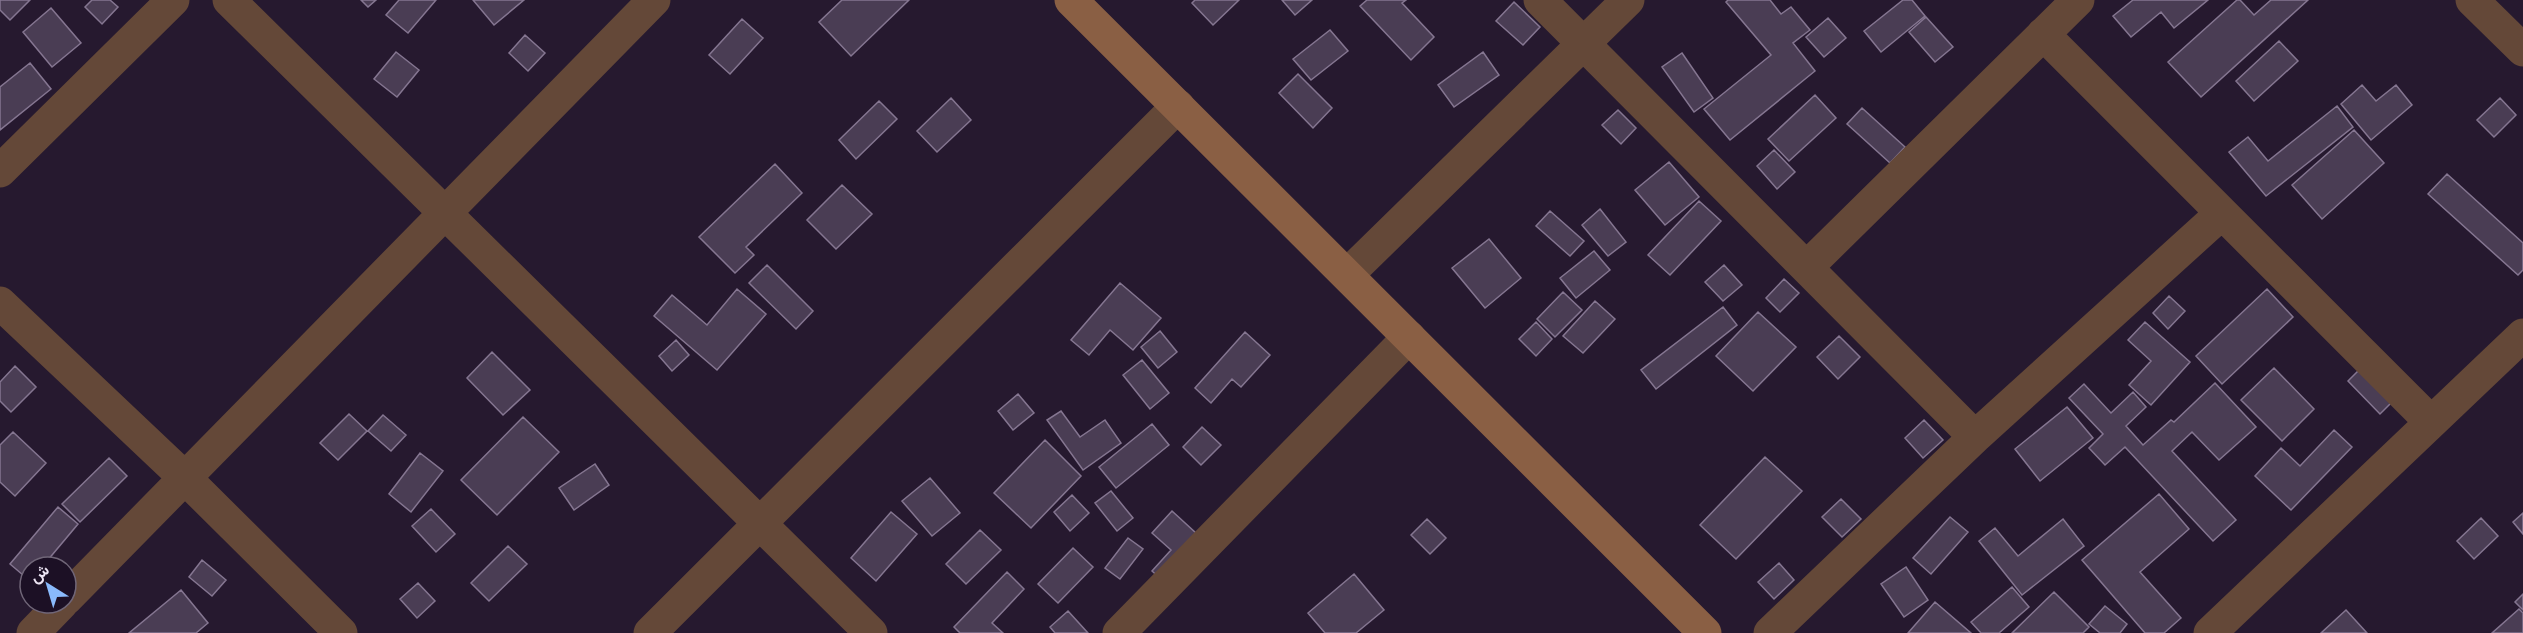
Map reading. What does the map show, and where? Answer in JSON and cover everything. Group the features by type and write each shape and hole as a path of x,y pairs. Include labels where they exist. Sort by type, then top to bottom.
{"street":[{"path":"0,171 173,0"},
{"path":"229,0 871,633"},
{"path":"78,587 654,0"},
{"path":"1071,0 1706,633"},
{"path":"1540,0 1975,437"},
{"path":"1347,275 1628,0"},
{"path":"1807,267 2078,0"},
{"path":"2472,0 2523,50"},
{"path":"2043,34 2431,423"},
{"path":"650,633 1178,106"},
{"path":"1770,633 1975,437 2222,213"},
{"path":"0,303 185,478 341,633"},
{"path":"2210,633 2523,335"},
{"path":"1119,633 1409,337"},
{"path":"33,633 50,615"}],"building":[{"path":"0,0 30,0 10,20 0,10"},
{"path":"92,0 110,0 118,7 102,24 85,7"},
{"path":"361,0 376,0 368,7"},
{"path":"399,0 436,0 408,33 386,15"},
{"path":"473,0 524,0 494,25"},
{"path":"842,0 909,0 851,56 819,22"},
{"path":"1195,0 1239,0 1213,25 1192,3"},
{"path":"1282,0 1312,0 1295,15"},
{"path":"1367,0 1406,0 1402,3 1434,37 1411,60 1360,6"},
{"path":"1728,0 1770,0 1781,14 1791,7 1810,30 1793,43 1815,71 1730,140 1704,109 1771,55 1726,2"},
{"path":"1903,0 1912,0 1925,16 1881,52 1864,31"},
{"path":"2133,0 2208,0 2174,28 2161,12 2131,37 2113,16"},
{"path":"2237,0 2240,0 2254,15 2271,0 2308,0 2201,97 2168,62"},
{"path":"1514,2 1540,27 1523,45 1496,21"},
{"path":"51,8 81,43 52,67 23,32"},
{"path":"1926,17 1953,47 1935,62 1909,32"},
{"path":"1828,18 1846,38 1824,57 1806,37"},
{"path":"742,19 763,38 730,74 709,55"},
{"path":"1330,30 1348,51 1311,80 1293,59"},
{"path":"525,35 545,53 528,71 509,53"},
{"path":"2279,41 2298,61 2254,101 2236,81"},
{"path":"396,52 419,70 397,97 374,79"},
{"path":"1483,52 1499,75 1454,107 1438,85"},
{"path":"1682,53 1713,98 1694,112 1662,67"},
{"path":"30,63 51,89 0,130 0,87"},
{"path":"1298,74 1332,108 1313,128 1279,93"},
{"path":"2362,85 2376,101 2396,85 2412,105 2371,140 2341,104"},
{"path":"1815,95 1836,118 1789,161 1768,139"},
{"path":"951,98 971,120 937,152 917,131"},
{"path":"2500,98 2516,115 2494,137 2477,120"},
{"path":"879,101 897,119 856,159 839,140"},
{"path":"2337,106 2353,127 2266,196 2229,152 2248,137 2268,161"},
{"path":"1862,108 1905,147 1890,163 1847,124"},
{"path":"1618,110 1636,128 1621,144 1602,125"},
{"path":"2354,130 2384,163 2322,219 2292,185"},
{"path":"1774,150 1795,172 1777,189 1757,166"},
{"path":"1669,162 1699,197 1665,225 1635,190"},
{"path":"775,164 802,193 746,247 754,255 735,273 699,237"},
{"path":"2447,174 2523,243 2523,270 2518,275 2428,194"},
{"path":"842,185 872,214 836,249 807,220"},
{"path":"1699,201 1721,221 1670,275 1648,255"},
{"path":"1600,209 1626,242 1608,256 1582,225"},
{"path":"1550,211 1584,241 1570,256 1536,226"},
{"path":"1489,239 1521,278 1485,308 1452,268"},
{"path":"1594,251 1610,270 1576,298 1560,278"},
{"path":"767,265 813,311 796,329 749,283"},
{"path":"1724,265 1742,285 1723,301 1705,282"},
{"path":"1784,279 1799,293 1780,312 1766,298"},
{"path":"1120,283 1161,318 1133,350 1110,330 1089,355 1071,340"},
{"path":"737,289 766,314 717,370 654,316 672,295 707,325"},
{"path":"2267,289 2293,317 2222,384 2196,356"},
{"path":"1563,292 1582,310 1555,337 1537,319"},
{"path":"2169,296 2185,311 2168,329 2153,313"},
{"path":"1595,301 1615,319 1583,353 1563,336"},
{"path":"1723,307 1737,325 1656,389 1641,370"},
{"path":"1758,312 1796,347 1753,391 1716,356"},
{"path":"1536,322 1552,339 1536,356 1519,339"},
{"path":"2145,322 2190,362 2151,405 2129,385 2151,361 2128,340"},
{"path":"1160,331 1177,352 1158,368 1141,347"},
{"path":"1245,332 1270,355 1241,387 1232,379 1211,403 1195,388"},
{"path":"1839,336 1860,357 1838,379 1817,357"},
{"path":"676,340 689,355 672,371 659,356"},
{"path":"492,352 530,390 503,415 467,378"},
{"path":"1142,360 1169,393 1150,409 1123,375"},
{"path":"2365,364 2398,396 2380,414 2348,381"},
{"path":"15,366 36,387 11,412 0,401 0,382"},
{"path":"2274,368 2314,409 2282,441 2241,400"},
{"path":"2215,383 2256,427 2219,460 2192,432 2172,451 2236,520 2213,541 2125,447 2105,465 2089,448 2103,434 2069,398 2084,384 2111,413 2133,392 2146,407 2126,426 2143,445 2171,420 2174,422"},
{"path":"1018,394 1034,413 1013,430 998,411"},
{"path":"2067,407 2093,438 2040,481 2015,449"},
{"path":"1061,411 1080,437 1105,420 1121,443 1083,470 1047,420"},
{"path":"349,414 367,431 338,460 320,443"},
{"path":"383,415 406,435 391,451 368,431"},
{"path":"523,417 559,452 497,515 461,480"},
{"path":"1924,420 1943,440 1923,458 1905,438"},
{"path":"1152,424 1169,445 1116,488 1099,467"},
{"path":"1202,427 1221,445 1201,465 1183,447"},
{"path":"2334,430 2352,447 2291,510 2255,476 2281,448 2300,466"},
{"path":"13,432 46,463 15,496 0,482 0,445"},
{"path":"1045,440 1081,476 1031,528 994,493"},
{"path":"420,453 443,471 411,512 389,494"},
{"path":"1765,457 1802,491 1736,559 1700,525"},
{"path":"109,458 127,476 80,522 62,504"},
{"path":"595,464 609,485 574,510 559,488"},
{"path":"930,478 960,513 932,536 902,501"},
{"path":"1111,491 1133,518 1117,531 1095,503"},
{"path":"2159,494 2189,529 2140,572 2181,618 2164,633 2145,633 2082,560"},
{"path":"1072,495 1089,513 1070,531 1054,512"},
{"path":"1841,499 1861,519 1842,537 1822,517"},
{"path":"58,507 78,524 52,555 18,555 18,571 10,564"},
{"path":"431,509 455,534 436,552 412,526"},
{"path":"1172,511 1197,534 1176,593 1152,571 1171,550 1152,533"},
{"path":"891,512 917,534 876,581 851,558"},
{"path":"2523,513 2523,534 2513,522"},
{"path":"1950,517 1968,532 1931,574 1913,558"},
{"path":"2481,518 2498,536 2474,559 2457,541"},
{"path":"1427,519 1446,538 1430,554 1411,535"},
{"path":"2063,519 2084,546 2022,595 1979,541 1995,528 2018,556"},
{"path":"980,530 1001,550 966,584 946,564"},
{"path":"1128,538 1143,549 1120,579 1105,568"},
{"path":"508,546 527,564 489,601 471,583"},
{"path":"1073,548 1093,567 1058,603 1038,584"},
{"path":"202,560 226,580 212,596 189,577"},
{"path":"1779,563 1794,580 1774,599 1758,582"},
{"path":"1906,567 1928,600 1904,617 1881,584"},
{"path":"1007,572 1024,589 992,623 1003,633 960,633 954,627"},
{"path":"1354,574 1384,610 1356,633 1325,633 1308,613"},
{"path":"418,583 435,601 417,618 400,599"},
{"path":"2012,587 2029,607 1999,633 1981,633 1971,622"},
{"path":"181,590 208,623 196,633 129,633"},
{"path":"2054,592 2089,627 2083,633 2012,633"},
{"path":"2523,594 2523,610 2515,602"},
{"path":"1935,602 1971,633 1908,633"},
{"path":"2105,606 2127,624 2120,633 2100,633 2089,624"},
{"path":"2519,609 2523,613 2523,633 2492,633"},
{"path":"2346,610 2367,633 2321,633"},
{"path":"1068,611 1088,633 1055,633 1050,627"}]}
